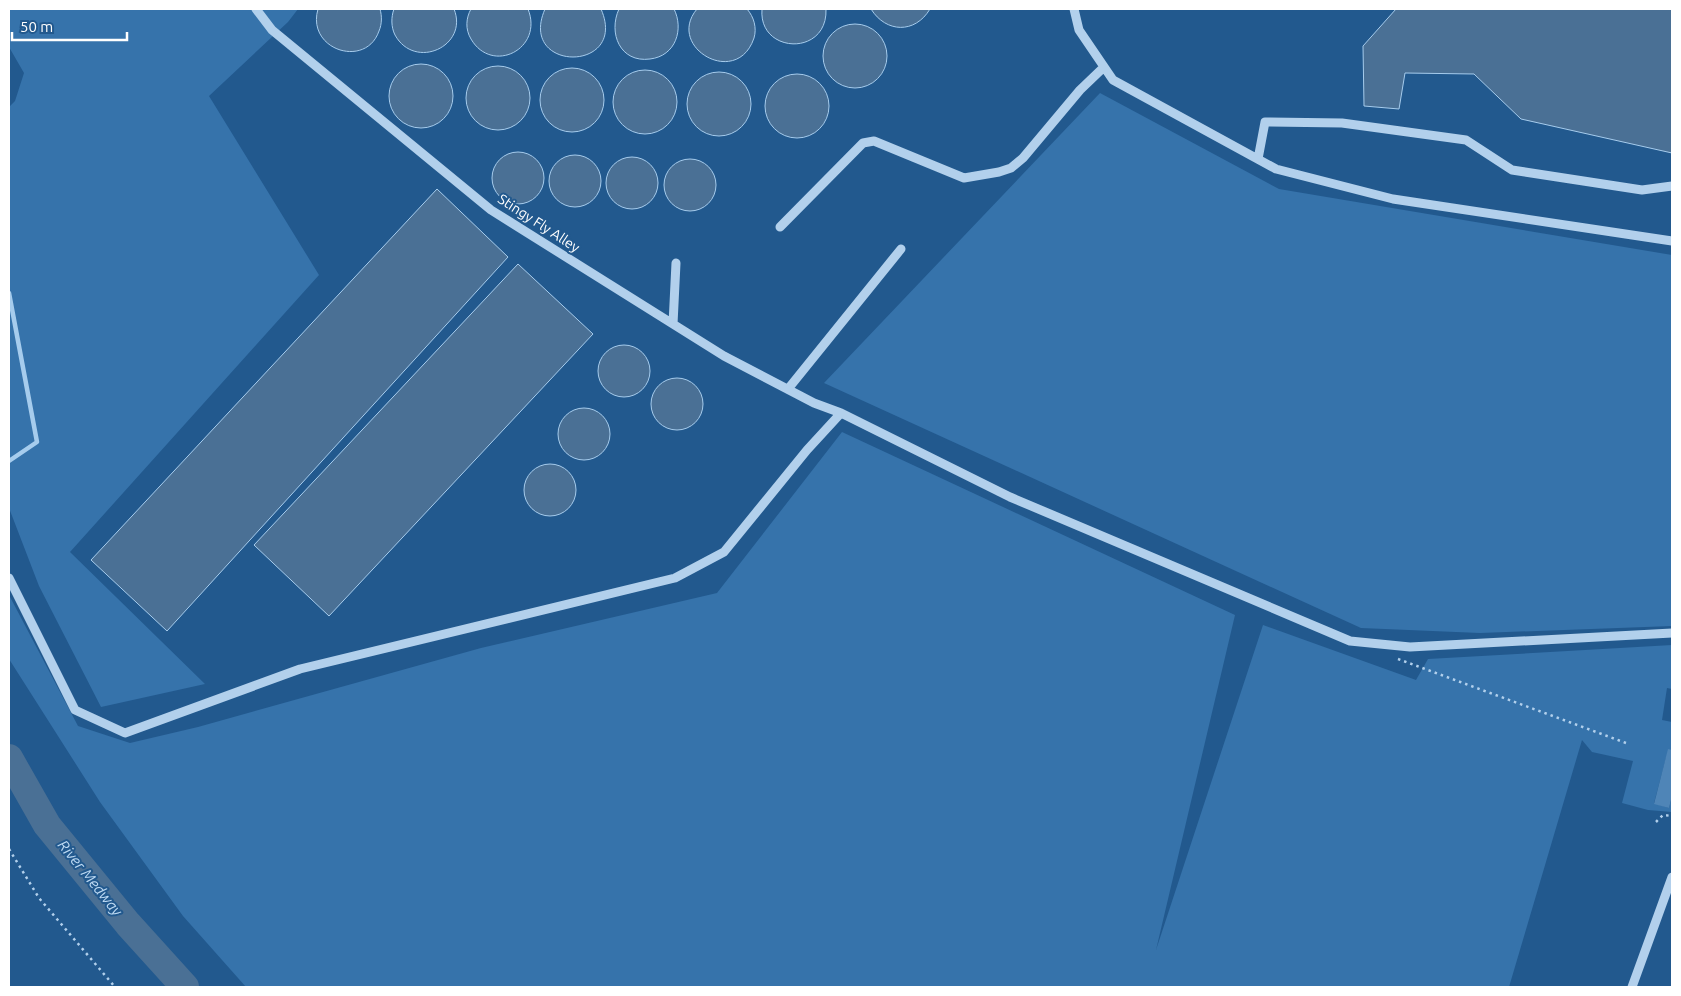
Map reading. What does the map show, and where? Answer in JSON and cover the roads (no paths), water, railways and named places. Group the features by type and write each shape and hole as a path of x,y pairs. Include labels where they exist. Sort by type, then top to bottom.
{"lane":[{"name":"Stingy Fly Alley","path":"256,9 272,30 491,210 724,356 814,403 841,413 1010,497 1350,641 1410,647 1672,633"},
{"path":"1074,9 1079,30 1113,80 1276,169 1393,199 1672,241"},
{"path":"780,227 863,143 874,141 964,178 1011,168 1023,158 1080,90 1104,67"},
{"path":"1258,159 1265,122 1342,123 1466,140 1512,170 1642,190 1672,186"},
{"path":"788,390 902,250"},
{"path":"673,324 676,263"},
{"path":"9,578 75,710 125,733 300,669 675,578 724,552 807,450 841,413"},
{"path":"1632,987 1672,877"}],"waterway":[{"path":"9,293 37,442 9,461"},
{"name":"River Medway","path":"9,758 47,825 128,924 185,987"}]}
